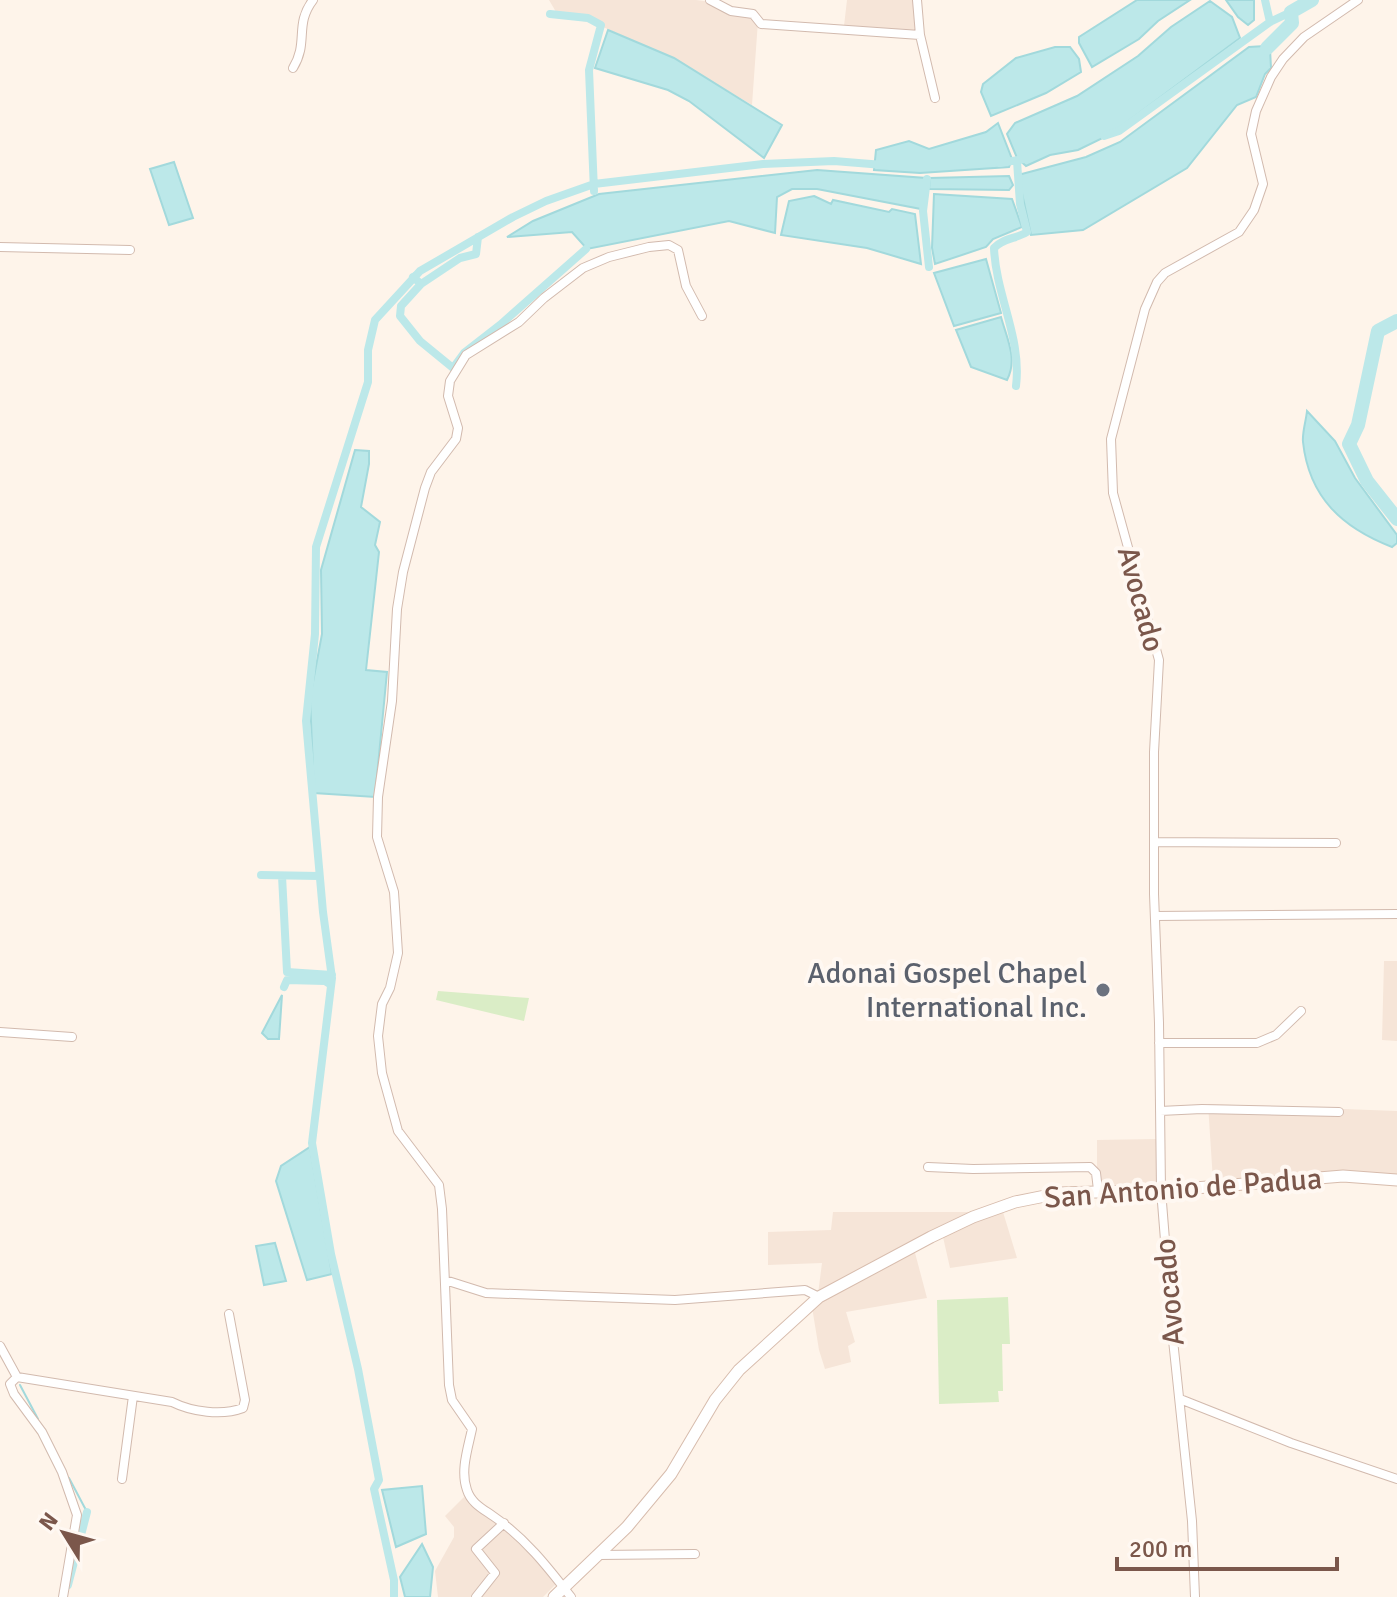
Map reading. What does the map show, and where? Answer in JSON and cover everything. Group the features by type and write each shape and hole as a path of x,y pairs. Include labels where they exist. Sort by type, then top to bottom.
{"street":[{"path":"293,68 303,38 301,19 313,0"},
{"path":"710,0 731,11 753,14 761,24 920,35"},
{"path":"731,11 735,0"},
{"path":"917,0 920,35 935,98"},
{"name":"Avocado","path":"1195,1597 1192,1521 1161,1190 1154,752 1159,660 1113,493 1111,439 1145,309 1157,282 1165,273 1239,232 1254,210 1263,184 1251,134 1256,111 1271,77 1304,37 1358,0"},
{"path":"567,1592 533,1549 474,1502 466,1489 465,1464 472,1429 452,1400 449,1385 439,1185 398,1131 382,1073 378,1036 382,1004 390,988 398,953 394,892 377,837 378,797 392,701 397,609 403,572 425,488 431,472 456,439 458,428 448,396 450,381 466,355 519,322 571,275 592,263 664,245 675,247 680,255 686,286 702,316"},
{"path":"0,247 130,250"},
{"path":"1155,842 1336,843"},
{"path":"1155,916 1397,914"},
{"path":"1159,1043 1257,1043 1276,1035 1301,1011"},
{"path":"0,1032 72,1037"},
{"path":"1160,1111 1339,1112"},
{"path":"928,1167 1090,1167 1096,1173 1098,1190"},
{"name":"San Antonio de Padua","path":"554,1597 567,1592 671,1474 715,1400 739,1370 819,1297 973,1217 1015,1202 1060,1193 1161,1190 1343,1176 1397,1180"},
{"path":"445,1280 486,1293 675,1300 805,1290 819,1297"},
{"path":"17,1377 172,1402 186,1409 231,1412 243,1408 245,1400 229,1314"},
{"path":"0,1346 17,1377"},
{"path":"17,1377 10,1384 14,1394 42,1432 62,1472 77,1515 63,1597"},
{"path":"122,1479 133,1396"},
{"path":"1180,1399 1291,1443 1397,1479"},
{"path":"476,1597 495,1573 476,1549 504,1523"},
{"path":"598,1555 695,1554"}],"shaded area":[{"path":"549,0 696,0 748,15 758,21 752,105 673,58 594,23 559,17"},
{"path":"847,0 915,0 917,31 844,26"},
{"path":"1384,961 1397,961 1397,1041 1382,1040"},
{"path":"1208,1104 1397,1111 1397,1175 1342,1171 1213,1181"},
{"path":"1156,1139 1159,1186 1097,1186 1097,1140"},
{"path":"833,1212 969,1212 818,1294 822,1263 768,1265 768,1232 831,1230"},
{"path":"1003,1212 1017,1258 950,1268 943,1237 974,1221"},
{"path":"914,1249 927,1298 846,1312 855,1342 848,1346 851,1362 825,1369 812,1307"},
{"path":"464,1497 501,1524 558,1582 543,1597 438,1597 435,1571 454,1537 454,1527 445,1516"}],"green space":[{"path":"438,991 529,998 524,1021 436,1000"},
{"path":"1008,1297 1010,1344 1002,1344 1003,1391 998,1391 999,1402 939,1404 937,1300"}],"water":[{"path":"1137,0 1190,0 1158,21 1139,39 1092,67 1079,37"},
{"path":"1226,0 1254,0 1254,20 1248,25"},
{"path":"1210,1 1232,17 1240,38 1111,134 1078,150 1050,155 1026,166 1017,158 1007,134 1015,123 1077,96 1138,56 1171,27"},
{"path":"608,30 674,58 782,125 764,158 689,101 668,90 595,68"},
{"path":"1265,46 1270,49 1271,68 1265,74 1256,97 1237,105 1187,168 1083,230 1031,235 1018,175 1086,157 1120,142 1249,47"},
{"path":"1055,47 1070,47 1079,59 1081,72 1046,93 991,116 981,92 983,84 1016,58"},
{"path":"998,123 1012,159 1009,167 920,173 874,170 876,150 909,141 929,149 986,132"},
{"path":"174,162 193,218 169,225 150,169"},
{"path":"817,170 926,178 921,209 817,189 792,189 777,197 775,233 729,221 587,249 572,232 507,237 533,221 599,194"},
{"path":"1009,176 1013,185 1009,190 929,189 930,178"},
{"path":"934,194 1012,199 1022,227 993,239 986,247 935,264 932,248"},
{"path":"814,196 831,204 833,200 889,212 892,209 915,214 921,264 867,248 781,235 789,201"},
{"path":"986,259 1001,313 954,326 934,273"},
{"path":"1001,317 1012,357 1007,380 971,367 956,330"},
{"path":"1307,411 1335,441 1355,478 1397,535 1397,543 1392,547 1344,520 1321,495 1307,462 1303,442"},
{"path":"355,450 369,451 361,507 380,522 375,545 379,552 366,670 387,672 375,797 314,793 310,698 322,634 321,570"},
{"path":"282,995 279,1039 268,1039 262,1033"},
{"path":"310,1147 332,1274 307,1280 276,1181 281,1166"},
{"path":"275,1243 286,1281 264,1285 256,1246"},
{"path":"422,1486 426,1534 396,1547 382,1490"},
{"path":"422,1544 433,1567 430,1597 405,1597 400,1577"}],"waterway":[{"path":"1265,0 1270,22"},
{"path":"1267,48 1292,23 1291,12 1312,0"},
{"path":"1104,136 1119,131 1270,22 1291,12"},
{"path":"550,14 588,18 601,25 589,70 594,191"},
{"path":"1000,163 1030,158"},
{"path":"394,1597 394,1580 374,1489 379,1480 358,1369 331,1254 312,1143 332,978 306,721 315,634 316,547 368,382 368,350 375,320 420,271 513,217 594,184 763,164 834,161 883,165"},
{"path":"1016,386 1015,351 994,248 1027,232 1020,204 1017,161"},
{"path":"927,179 923,211 929,267"},
{"path":"421,284 460,258 476,254 478,237"},
{"path":"413,277 421,284 401,306 400,316 420,341 453,368 464,353 586,249"},
{"path":"1397,321 1378,331 1358,425 1349,444 1367,481 1397,519"},
{"path":"261,875 319,876"},
{"path":"282,876 287,972 332,975"},
{"path":"284,987 287,980 325,981 331,985"},
{"path":"20,1385 38,1419"},
{"path":"69,1478 87,1512"},
{"path":"68,1585 87,1512"}],"place":[{"name":"Adonai Gospel Chapel International Inc.","path":"1103,990"}]}
